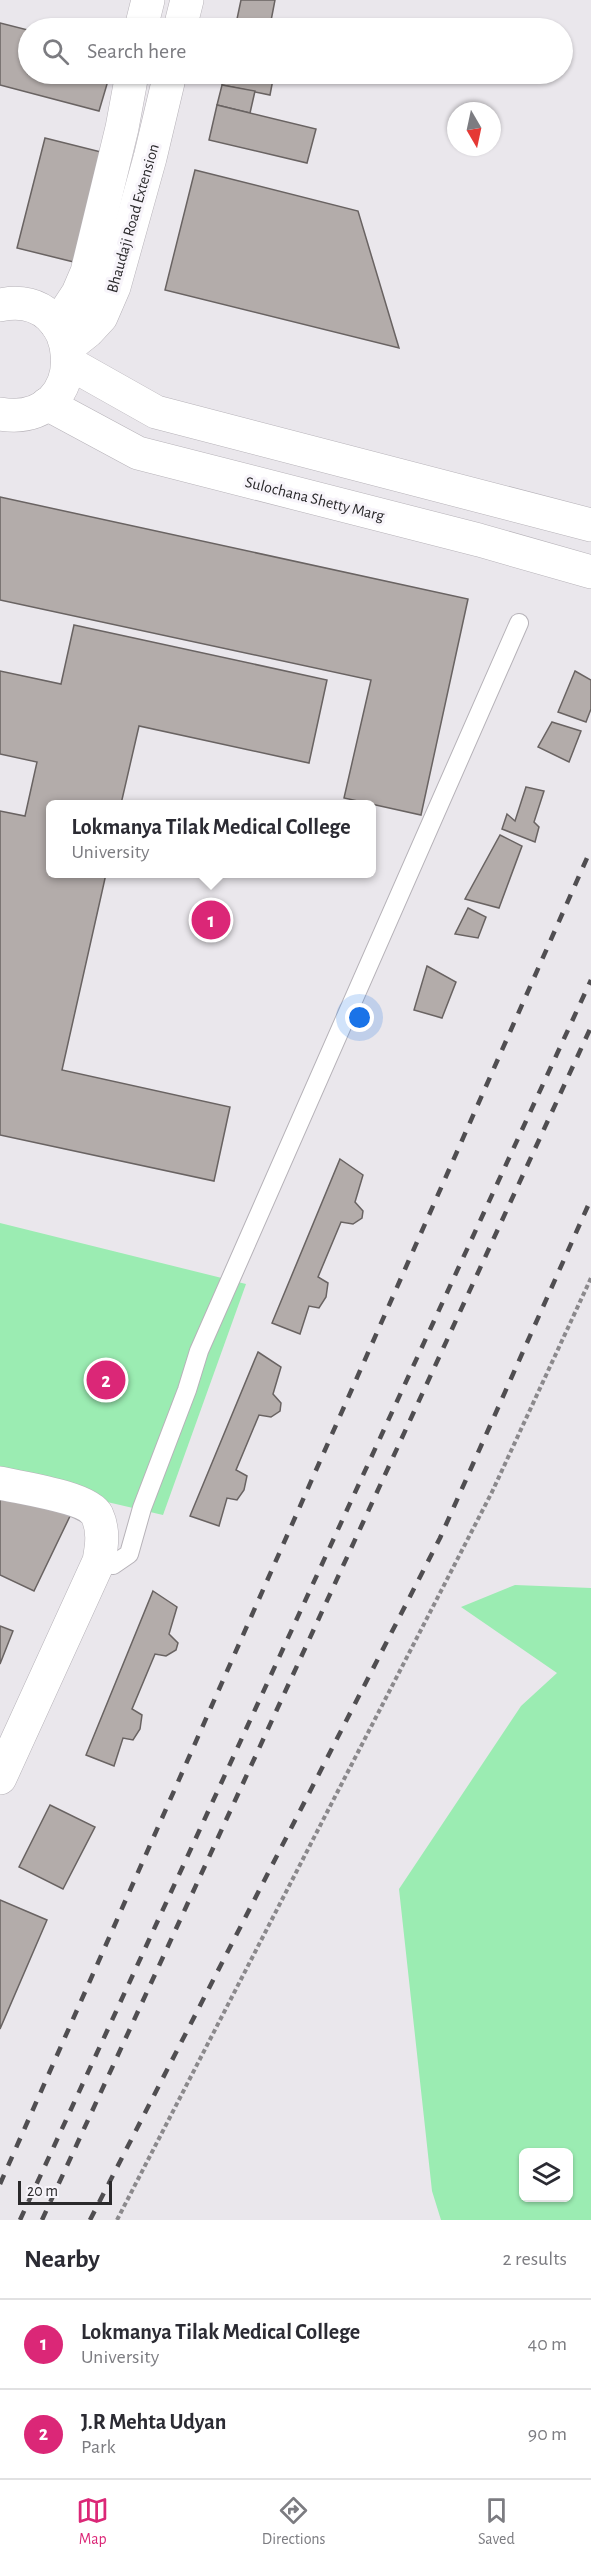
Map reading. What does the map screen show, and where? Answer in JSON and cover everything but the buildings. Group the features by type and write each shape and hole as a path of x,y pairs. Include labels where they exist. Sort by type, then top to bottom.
{"main road":[{"path":"144,18 148,0"},
{"path":"182,18 187,0"},
{"name":"Bhaudaji Road Extension","path":"65,345 78,293 87,272 122,128 130,84"},
{"name":"Bhaudaji Road Extension","path":"65,345 88,331 101,317 114,287 150,158 168,84"},
{"path":"0,305 25,304 39,310 65,345 156,412 591,525"},
{"path":"0,414 18,416 33,412 47,404 58,393 66,379 65,345"},
{"name":"Sulochana Shetty Marg","path":"47,404 138,453 468,537 591,572"},
{"path":"0,1483 84,1504 96,1514 103,1540 99,1561 0,1778"}],"lane":[{"path":"99,1561 113,1565 129,1554 142,1508 187,1390 199,1351 519,623"}],"path":[{"path":"117,2220 492,1492 591,1278"}],"green space":[{"path":"0,1223 246,1284 163,1515 0,1477"},
{"path":"515,1585 591,1588 591,2220 441,2220 432,2191 399,1889 521,1706 557,1673 461,1607"}],"railway":[{"path":"0,2184 591,849"},
{"path":"20,2220 591,980"},
{"path":"42,2220 591,1027"},
{"path":"90,2220 440,1538 591,1199"}],"place":[{"name":"Lokmanya Tilak Medical College","path":"211,920"},
{"name":"J.R Mehta Udyan","path":"106,1380"}]}
